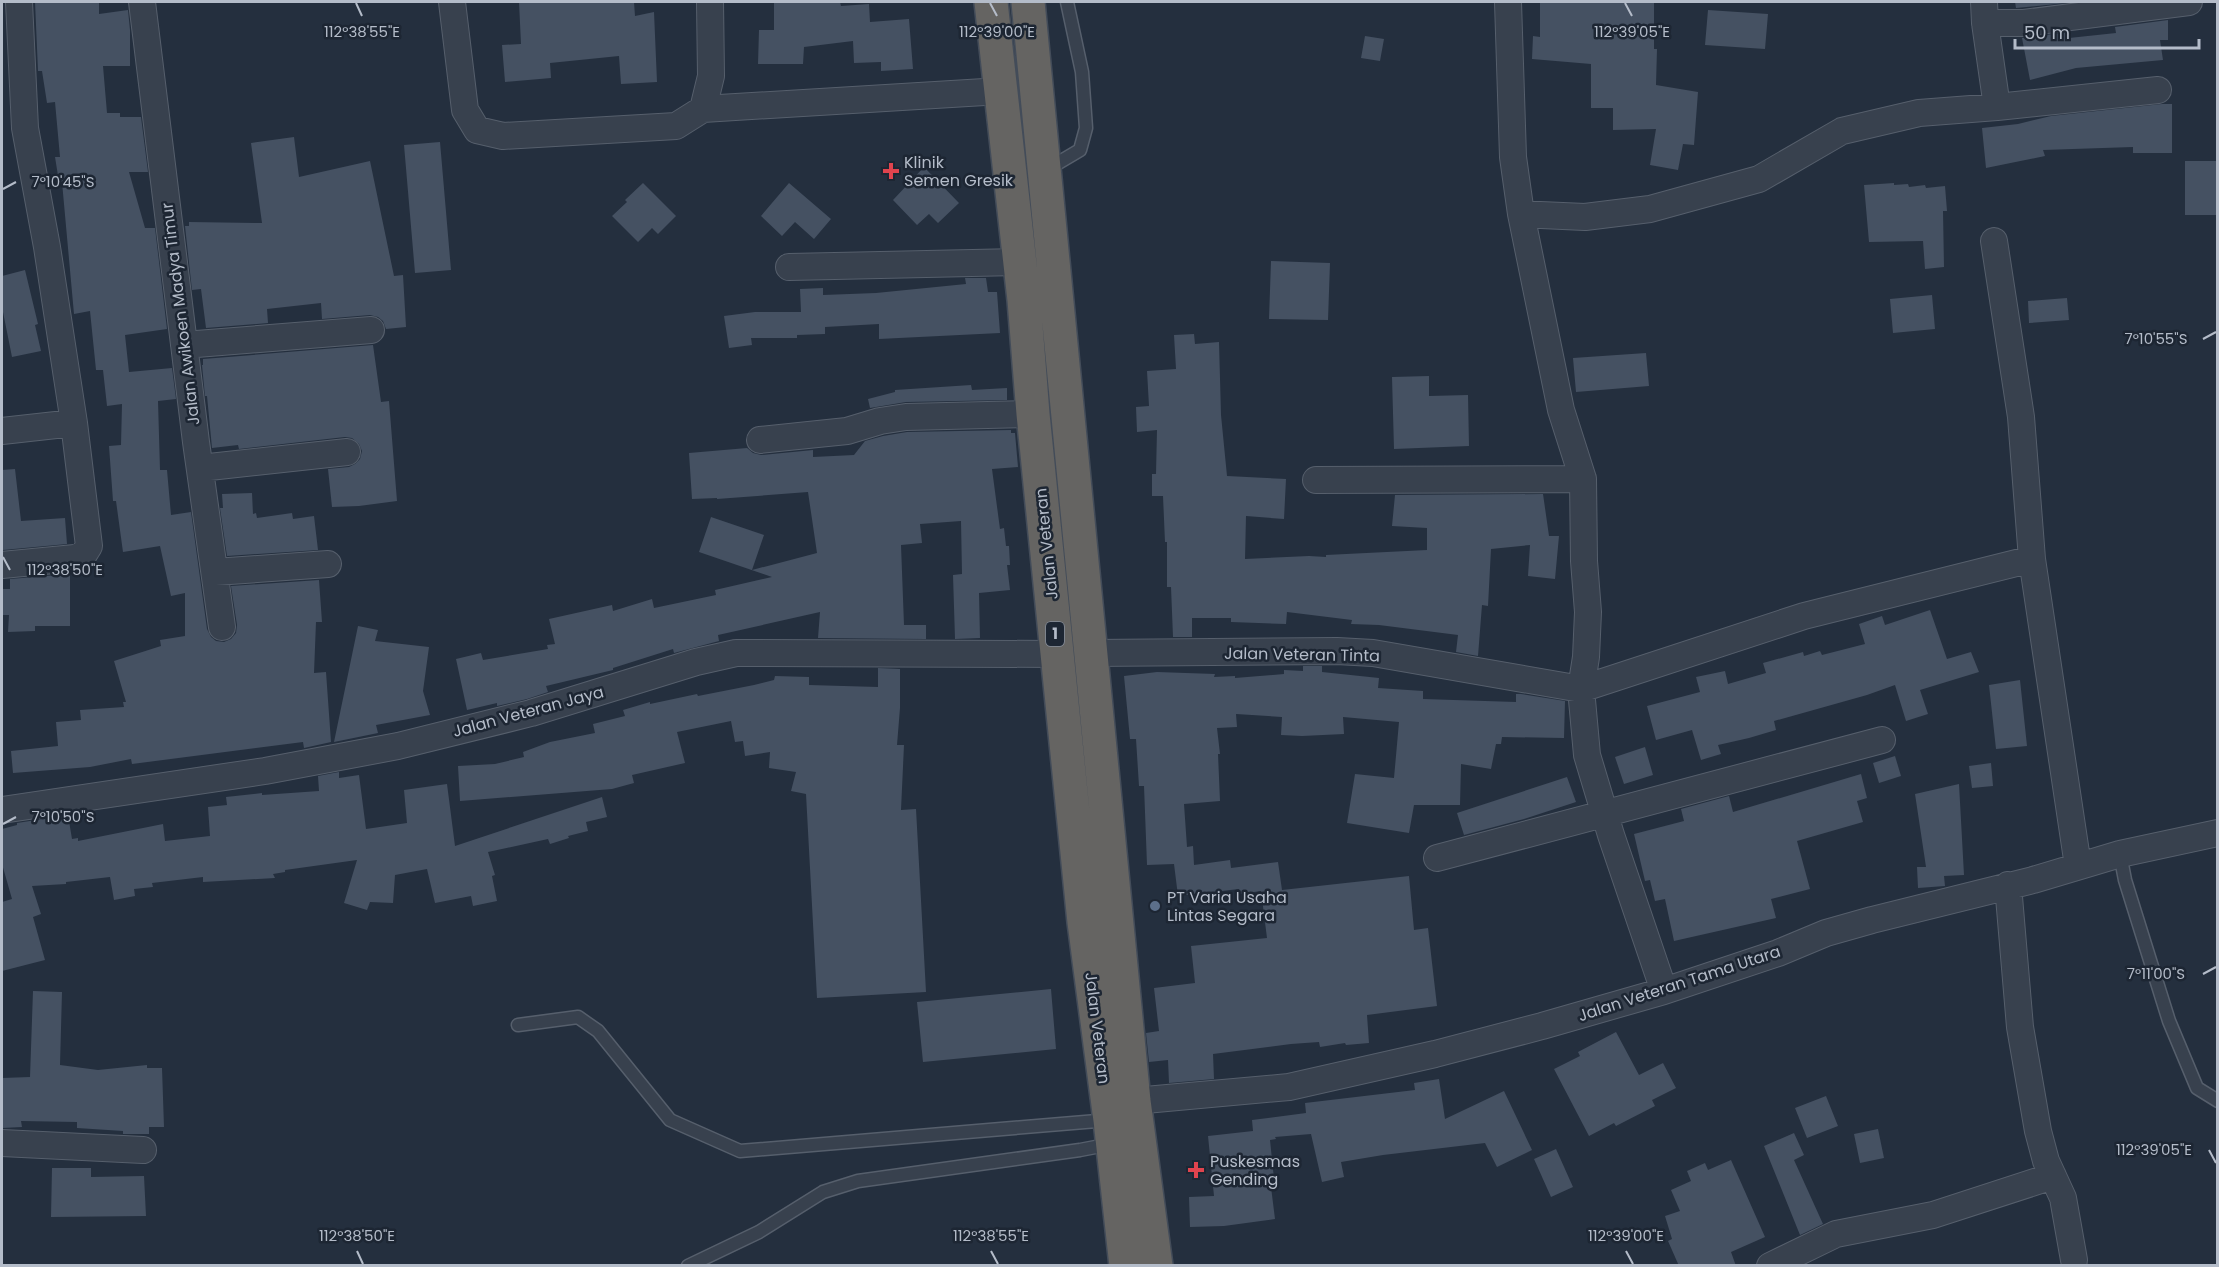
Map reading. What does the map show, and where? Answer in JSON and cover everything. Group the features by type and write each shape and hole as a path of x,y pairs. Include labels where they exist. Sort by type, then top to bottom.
{"highway":[{"name":"Jalan Veteran","path":"991,2 1020,262 1032,414 1084,922 1119,1122 1156,1266"},
{"name":"Jalan Veteran","path":"1028,2 1092,653 1126,1266"}],"street":[{"path":"2,565 75,558 84,554 89,546 74,423 47,247 25,128 19,2"},
{"name":"Jalan Awikoen Madya Timur","path":"142,2 184,345 222,627"},
{"path":"452,2 465,110 477,130 503,136 676,126 703,109 1001,91"},
{"path":"703,109 711,76 710,2"},
{"path":"1508,2 1513,157 1521,214 1561,411 1583,479 1584,561 1588,612 1586,657 1581,689 1587,755 1664,991"},
{"path":"1997,107 1985,12 2024,23 2189,2"},
{"path":"1521,214 1585,217 1650,209 1759,179 1842,131 1919,113 2158,90"},
{"path":"1994,241 2021,417 2032,559 2078,866"},
{"path":"789,267 1020,262"},
{"path":"184,345 371,330"},
{"path":"760,440 847,431 880,421 906,417 1032,414"},
{"path":"2,431 74,423"},
{"path":"200,468 347,452"},
{"path":"1316,480 1583,479"},
{"path":"1581,689 1804,616 2032,559"},
{"path":"215,572 328,564"},
{"name":"Jalan Veteran Tinta","path":"1092,653 1337,651 1373,653 1581,689"},
{"name":"Jalan Veteran Jaya","path":"2,810 265,771 398,746 531,713 696,662 736,653 1057,654"},
{"path":"1437,858 1882,740"},
{"name":"Jalan Veteran Tama Utara","path":"1119,1122 1289,1087 1446,1051 1542,1026 1664,991 1778,953 1826,933 2033,880 2120,854 2217,833"},
{"path":"2008,885 2020,1027 2040,1140 2063,1198 2074,1260"},
{"path":"2,1143 143,1150"},
{"path":"1770,1266 1836,1234 1933,1215 2053,1176"}],"lane":[{"path":"1045,167 1058,163 1080,150 1086,128 1082,72 1067,2"},
{"path":"2120,854 2125,880 2169,1021 2197,1088 2217,1101"},
{"path":"518,1025 578,1017 598,1031 670,1120 740,1151 1119,1122"},
{"path":"688,1266 759,1233 823,1192 858,1181 1080,1150 1119,1122"}],"building":[{"path":"35,2 99,2 99,14 128,10 130,66 103,66 107,113 120,113 120,117 141,117 148,172 129,172 145,228 155,228 167,329 125,335 129,372 172,368 176,399 158,401 160,470 167,470 171,515 191,512 207,629 211,637 216,641 224,642 236,633 237,625 231,586 319,580 322,622 316,622 314,673 326,672 331,742 304,748 303,742 132,764 131,759 90,767 13,773 11,751 58,746 56,722 81,720 80,710 124,707 123,702 126,702 114,661 161,646 160,640 185,636 185,593 171,596 160,546 123,552 116,501 113,501 109,446 121,445 122,404 107,406 103,370 96,370 90,311 74,314 62,182 59,182 55,157 60,157 55,102 47,103 42,71 38,71"},
{"path":"519,2 634,2 635,16 654,12 657,82 621,84 619,56 550,63 551,78 505,82 502,45 521,44"},
{"path":"840,2 841,6 869,4 870,22 909,19 913,69 881,71 881,62 854,63 853,41 804,47 803,64 758,64 759,30 774,30 774,3"},
{"path":"1540,2 1654,2 1654,49 1657,49 1656,85 1698,92 1694,145 1683,144 1678,170 1650,165 1656,129 1613,130 1613,108 1591,108 1591,64 1532,59 1533,36 1540,37"},
{"path":"2015,2 2066,2 2066,3 2016,8"},
{"path":"1708,10 1768,14 1765,49 1705,45"},
{"path":"2168,20 2168,40 2160,40 2163,60 2076,68 2030,80 2022,38 2069,32 2069,38 2116,33 2115,27"},
{"path":"1365,36 1384,39 1380,61 1361,58"},
{"path":"2172,104 2172,153 2133,153 2133,147 2043,150 2045,156 1986,168 1982,128 2018,124 2051,116"},
{"path":"294,137 299,177 370,161 394,276 403,275 406,327 386,329 383,321 370,315 322,319 321,303 267,309 268,323 206,328 201,289 192,290 185,226 189,226 189,222 262,223 251,143"},
{"path":"440,142 451,270 415,273 404,145"},
{"path":"2185,161 2216,161 2216,215 2185,215"},
{"path":"924,167 959,203 938,223 929,214 917,225 893,200"},
{"path":"643,183 676,216 658,234 652,228 638,242 612,216"},
{"path":"789,183 831,219 814,239 795,222 782,236 761,216"},
{"path":"1894,183 1894,185 1908,184 1909,187 1925,185 1926,188 1945,186 1947,211 1943,211 1944,267 1925,269 1923,241 1869,242 1864,185"},
{"path":"1271,261 1330,263 1328,320 1269,319"},
{"path":"25,270 38,324 35,325 41,351 12,357 2,307 2,276"},
{"path":"965,278 986,278 988,292 997,292 1000,333 879,339 879,324 825,327 825,334 797,335 797,338 751,338 752,345 729,348 724,316 755,312 801,312 800,289 823,288 823,295 876,293 966,284"},
{"path":"1932,295 1935,329 1893,333 1890,299"},
{"path":"2067,298 2069,320 2029,323 2028,301"},
{"path":"1194,334 1195,344 1219,342 1221,415 1227,476 1286,479 1284,519 1246,516 1245,559 1326,557 1326,555 1427,550 1427,528 1392,526 1395,495 1543,494 1549,536 1559,536 1555,579 1528,576 1530,545 1491,549 1488,606 1482,605 1478,656 1456,652 1458,635 1379,625 1351,624 1352,620 1287,612 1286,624 1231,622 1231,618 1192,618 1192,637 1173,637 1171,587 1167,587 1167,542 1165,542 1163,496 1152,496 1152,474 1156,474 1157,430 1137,432 1136,407 1149,406 1147,371 1176,369 1174,335"},
{"path":"373,345 381,402 389,401 397,501 332,507 328,469 349,467 360,459 362,451 359,444 352,438 239,449 238,445 212,448 203,359"},
{"path":"1646,353 1649,386 1576,392 1573,358"},
{"path":"1429,376 1429,396 1468,395 1469,446 1394,449 1392,377"},
{"path":"971,385 972,390 1007,388 1007,400 906,402 870,408 868,399 895,392 895,390"},
{"path":"1011,430 1011,433 1015,433 1018,467 992,469 1000,529 1004,528 1006,546 1009,546 1010,565 1007,565 1010,590 979,593 980,638 955,639 953,575 962,574 961,521 920,524 922,543 901,545 904,625 926,625 926,639 818,638 820,612 718,635 719,641 674,653 673,649 613,668 613,670 546,686 548,692 527,699 467,710 456,659 481,653 483,660 548,649 547,645 555,644 549,619 612,605 613,611 652,599 654,608 716,595 715,590 772,577 699,552 711,517 764,535 752,570 817,553 808,492 692,499 689,453 747,448 761,455 813,450 813,457 854,455 865,441 907,432"},
{"path":"15,469 21,521 65,518 67,544 3,550 2,470"},
{"path":"252,493 253,514 256,513 257,518 292,513 293,519 314,516 318,550 227,556 220,508 223,508 222,494"},
{"path":"70,574 70,626 35,626 35,631 8,632 9,615 2,615 2,589 10,589 10,579"},
{"path":"1930,610 1947,659 1971,652 1979,672 1920,690 1928,714 1906,721 1895,685 1774,721 1776,730 1718,745 1721,754 1701,760 1692,730 1656,740 1647,706 1700,692 1696,677 1725,671 1728,684 1766,673 1763,663 1803,652 1804,656 1820,651 1822,655 1865,644 1859,624 1882,616 1885,625"},
{"path":"358,626 378,630 375,641 429,647 423,691 430,715 376,725 378,733 334,742"},
{"path":"1303,666 1322,666 1322,672 1379,678 1378,688 1423,691 1423,699 1516,702 1516,694 1521,694 1565,701 1564,738 1502,737 1501,744 1496,744 1491,769 1461,764 1460,805 1414,805 1409,833 1347,823 1355,774 1394,778 1399,722 1343,717 1344,734 1281,735 1282,717 1236,714 1237,727 1217,728 1220,754 1218,754 1220,801 1184,804 1187,847 1193,846 1194,865 1230,860 1231,868 1278,862 1282,890 1409,876 1414,930 1428,928 1437,1006 1367,1015 1369,1043 1346,1045 1345,1043 1320,1047 1319,1042 1213,1054 1214,1079 1169,1083 1168,1060 1149,1062 1146,1033 1159,1031 1154,988 1195,983 1191,946 1267,938 1261,891 1240,894 1239,889 1178,896 1174,864 1147,865 1144,786 1139,786 1136,739 1130,739 1124,676 1157,672 1215,674 1214,677 1235,676 1235,678 1284,674 1284,670 1303,671"},
{"path":"878,668 900,669 897,745 904,745 901,810 916,809 926,992 817,998 806,794 791,791 796,772 769,768 770,752 745,756 743,741 735,742 731,721 677,732 685,763 632,775 634,783 612,789 460,801 458,766 495,764 524,757 523,752 550,742 595,733 593,724 625,716 623,710 650,702 650,704 754,685 774,680 775,676 809,677 809,685 878,687"},
{"path":"2020,680 2027,746 1996,749 1989,685"},
{"path":"1645,747 1653,775 1624,784 1615,757"},
{"path":"1895,756 1901,776 1879,783 1873,763"},
{"path":"1991,763 1993,786 1972,788 1969,766"},
{"path":"339,772 339,778 359,775 366,829 407,823 404,790 447,784 455,846 602,797 607,817 586,822 588,831 550,844 548,839 488,852 495,875 492,876 497,901 473,906 471,896 435,903 427,869 395,875 393,903 370,902 367,910 344,903 357,860 285,870 285,872 273,874 275,878 203,882 203,877 152,883 153,887 134,889 135,896 114,900 110,877 66,882 66,884 32,886 41,914 33,917 45,960 2,971 2,902 12,899 2,864 2,829 17,825 17,823 68,815 72,839 78,838 78,841 163,824 165,841 210,836 208,807 227,805 226,797 319,791 318,776"},
{"path":"1861,774 1867,798 1857,801 1863,822 1797,841 1810,889 1771,899 1776,918 1674,941 1665,899 1655,901 1650,880 1645,881 1634,834 1684,821 1681,809 1729,796 1733,812"},
{"path":"1567,777 1576,802 1464,835 1457,813"},
{"path":"1959,784 1964,875 1944,876 1945,886 1918,888 1917,867 1926,867 1915,794"},
{"path":"1051,989 1056,1049 923,1062 917,1002"},
{"path":"33,991 62,992 60,1065 98,1070 147,1065 147,1068 162,1068 164,1127 149,1127 149,1134 123,1134 123,1131 77,1128 77,1122 21,1121 22,1127 2,1128 2,1078 30,1077"},
{"path":"1616,1032 1639,1075 1663,1063 1676,1088 1652,1100 1655,1106 1616,1126 1614,1123 1589,1136 1554,1069 1580,1056 1578,1052"},
{"path":"1439,1079 1445,1119 1504,1091 1532,1150 1497,1167 1485,1143 1383,1155 1341,1162 1344,1177 1322,1182 1311,1134 1275,1137 1276,1139 1270,1140 1274,1179 1270,1179 1275,1219 1224,1226 1190,1227 1189,1197 1214,1196 1208,1136 1253,1131 1252,1120 1306,1113 1305,1103 1415,1090 1414,1083"},
{"path":"1826,1096 1838,1126 1807,1138 1795,1108"},
{"path":"1878,1129 1884,1158 1860,1163 1854,1134"},
{"path":"1794,1133 1804,1155 1794,1160 1823,1224 1800,1235 1764,1146"},
{"path":"1556,1149 1573,1187 1551,1197 1534,1159"},
{"path":"1731,1160 1765,1237 1731,1252 1736,1266 1679,1266 1668,1241 1672,1239 1665,1216 1680,1211 1671,1190 1691,1181 1687,1171 1705,1163 1708,1170"},
{"path":"52,1168 91,1168 91,1177 144,1176 146,1216 51,1217"}],"place":[{"name":"Klinik Semen Gresik","path":"891,171"},
{"name":"PT Varia Usaha Lintas Segara","path":"1155,906"},
{"name":"Puskesmas Gending","path":"1196,1170"}]}
